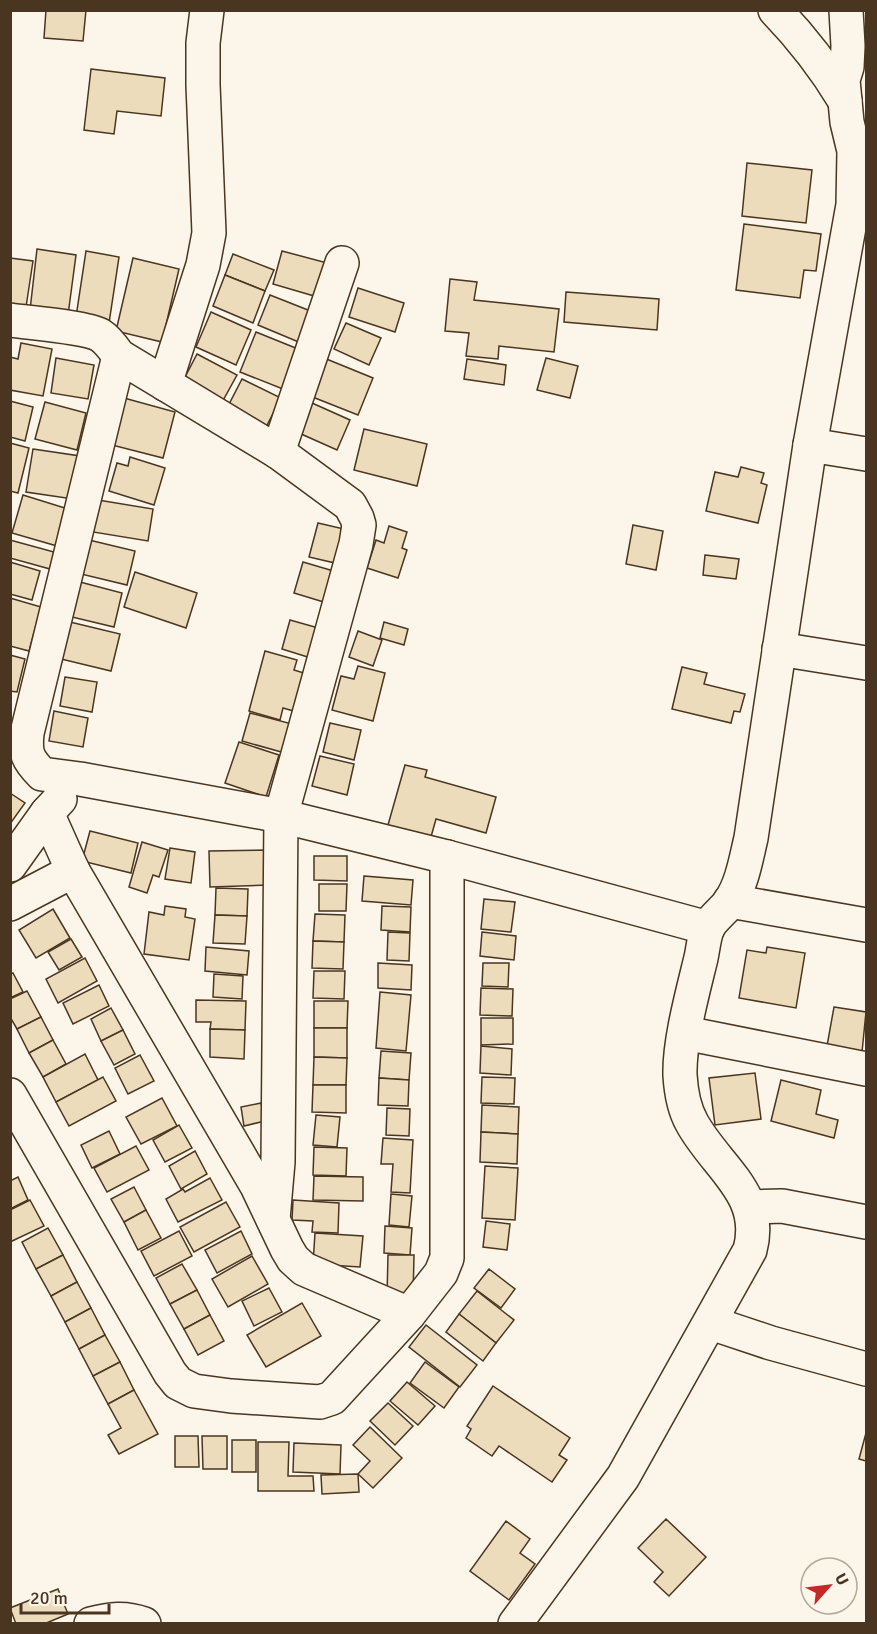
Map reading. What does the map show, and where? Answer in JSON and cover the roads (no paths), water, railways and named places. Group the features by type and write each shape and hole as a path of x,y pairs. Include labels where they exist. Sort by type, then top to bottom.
{"street":[{"path":"165,384 201,273 209,232 203,85 203,42 207,10"},
{"path":"775,10 823,65 845,101"},
{"path":"520,1622 623,1477 750,1250 754,1229 750,1207 737,1184 696,1130 685,1105 680,1072 685,1033 708,928 730,901 745,865 751,838 810,445 853,205 854,151 847,122 843,80 847,68 848,46 846,10"},
{"path":"278,452 342,263"},
{"path":"10,320 87,331 100,335 111,344 119,356 278,452 350,505 357,518 359,532 281,816 278,1162 273,1219"},
{"path":"119,356 27,733 25,748 34,766 42,774 281,816 447,857 708,928"},
{"path":"810,445 867,454"},
{"path":"780,649 867,663"},
{"path":"10,865 47,813 80,779"},
{"path":"47,813 74,871 257,1186 286,1249 293,1259 304,1269 409,1314"},
{"path":"10,1095 170,1373 178,1383 194,1391 231,1396 327,1401 409,1314 441,1272 448,1249 447,857"},
{"path":"10,904 74,871"},
{"path":"730,901 867,926"},
{"path":"685,1033 867,1069"},
{"path":"750,1207 782,1206 867,1222"},
{"path":"711,1323 771,1343 867,1369"},
{"path":"92,1623 116,1618 144,1623"}]}
